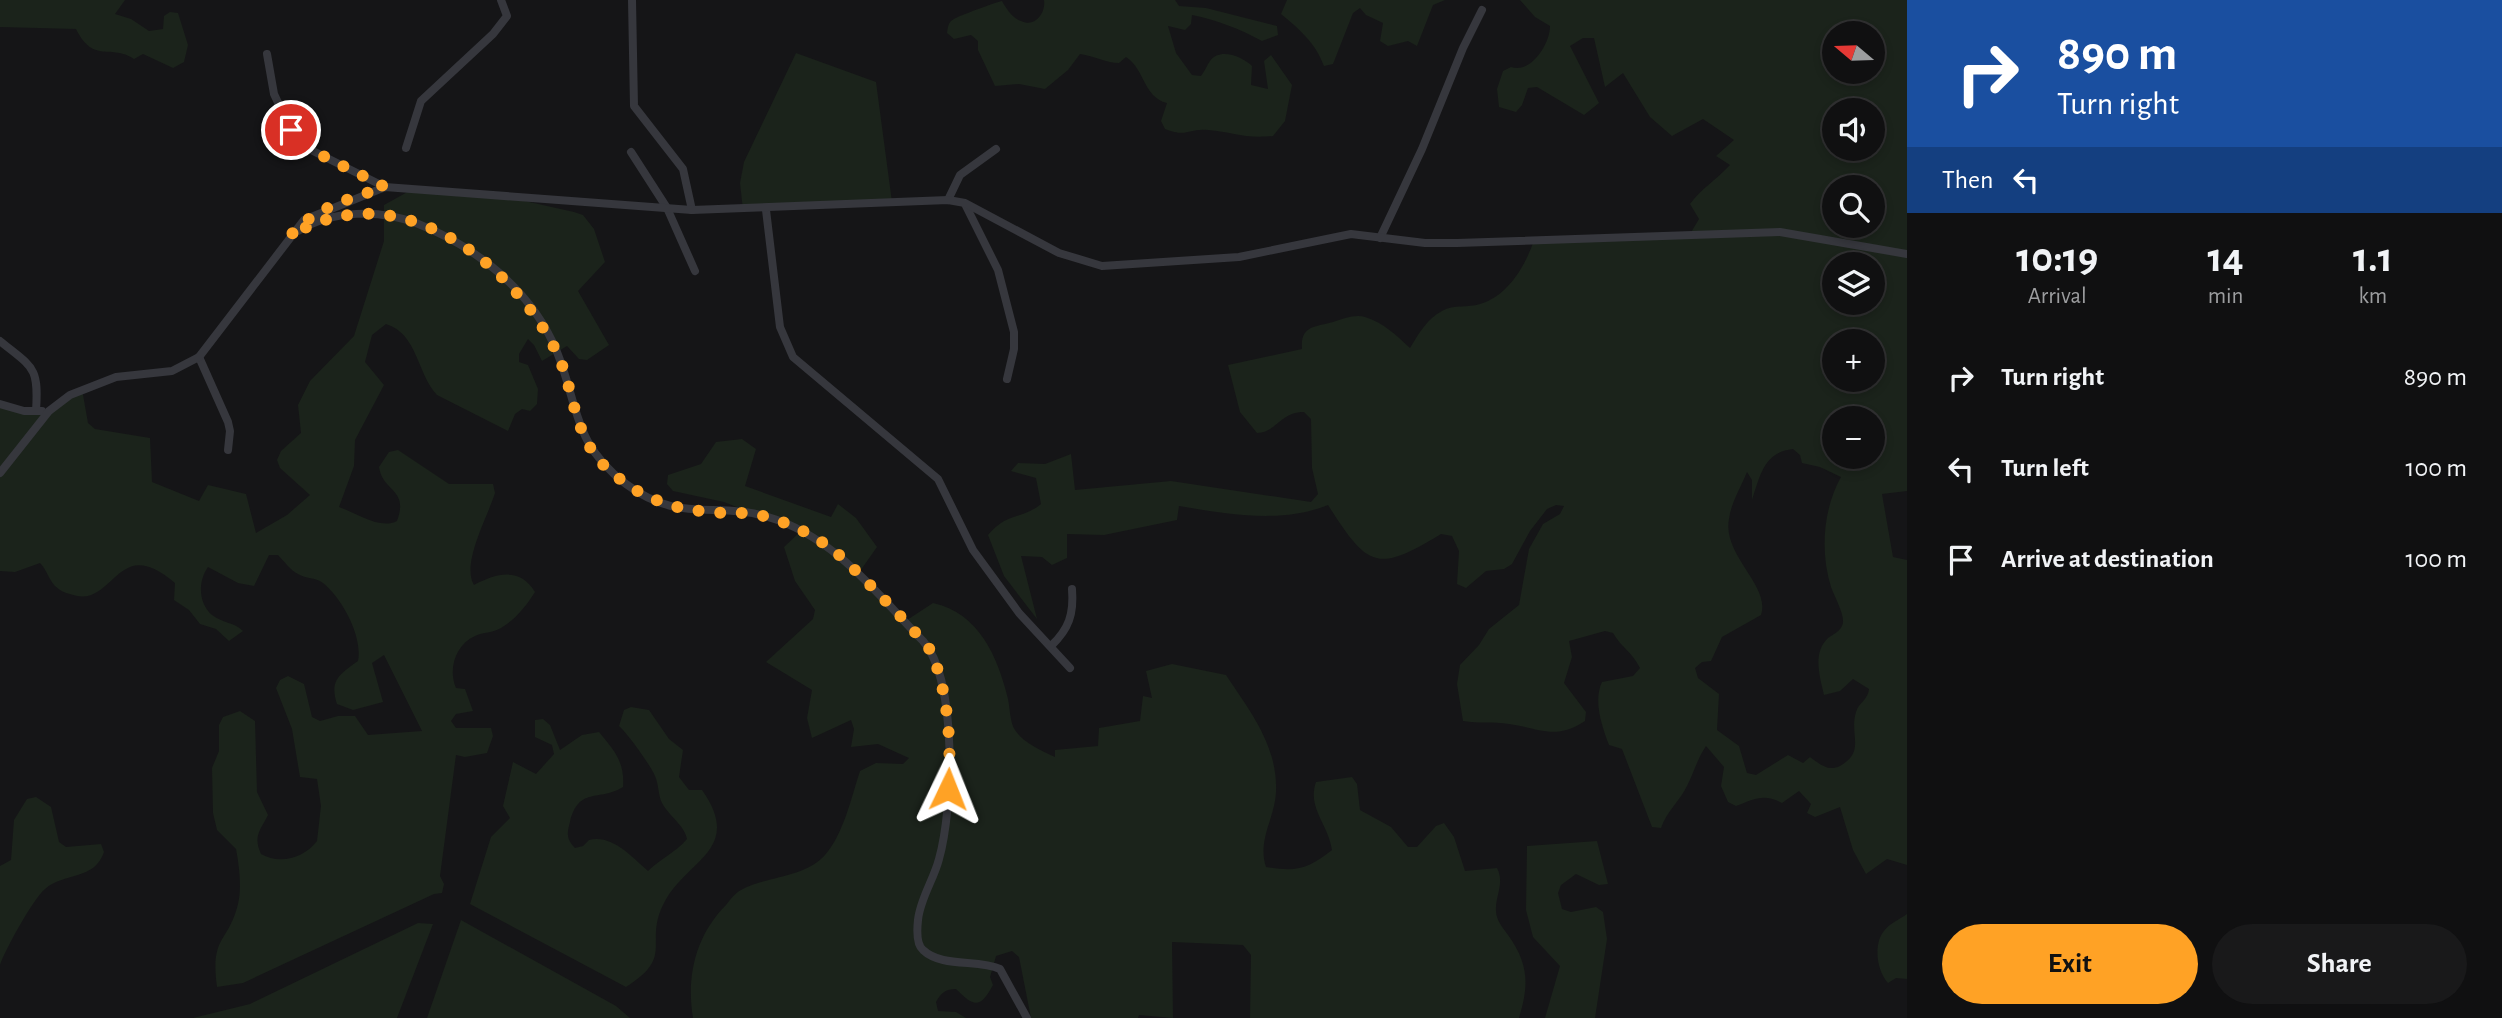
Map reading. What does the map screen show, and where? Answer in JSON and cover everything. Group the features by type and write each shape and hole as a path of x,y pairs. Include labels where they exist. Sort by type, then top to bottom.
{"street":[{"path":"406,149 421,101 483,43 507,16 501,0"},
{"path":"632,0 634,106 683,169 692,210"},
{"path":"1380,238 1422,149 1462,48 1482,10"},
{"path":"267,54 274,93 291,130 307,148 385,187 692,210 766,210 948,200 964,203 1059,253 1102,266 1239,257 1351,234 1457,243 1780,232 1907,254"},
{"path":"948,200 960,175 996,149"},
{"path":"631,152 667,208 695,271"},
{"path":"0,473 49,411 69,396 104,381 172,370 199,356 304,220 385,187"},
{"path":"964,203 998,270 1014,332 1014,349 1007,379"},
{"path":"766,210 780,327 793,357 938,479 973,550 1019,613 1070,668"},
{"path":"290,236 308,225 362,212 404,219 443,234 481,256 536,316 556,350 579,428 606,468 659,504 768,517 808,534 834,551 923,642 931,651 945,707 950,769 939,860 918,918 919,945 923,951 940,958 1000,969 1027,1018"},
{"path":"0,341 33,369 38,379 36,411"},
{"path":"199,356 228,422 228,450"},
{"path":"0,404 49,411"},
{"path":"1051,646 1068,627 1072,616 1072,589"}],"shaded area":[{"path":"0,0 125,0 115,14 131,19 149,31 163,29 164,16 170,12 178,13 188,45 184,62 173,68 143,54 134,59 118,53 96,50 89,47 76,29 0,27"},
{"path":"1044,0 1175,0 1179,6 1206,8 1277,26 1278,35 1262,41 1228,25 1192,15 1191,24 1185,30 1168,26 1176,53 1192,75 1201,76 1214,57 1231,55 1252,66 1251,85 1268,89 1264,61 1271,55 1292,85 1285,121 1273,136 1263,137 1208,130 1179,133 1165,129 1161,121 1167,103 1153,95 1137,68 1126,57 1119,63 1080,54 1068,70 1045,89 1019,84 995,86 978,50 978,41 971,35 954,39 947,33 949,23 954,19 1002,1 1018,20 1026,23 1035,21 1043,10"},
{"path":"1287,0 1445,0 1433,5 1417,46 1408,41 1388,46 1380,41 1383,23 1366,15 1360,8 1353,13 1333,64 1324,66 1311,43 1281,14"},
{"path":"1520,0 1907,0 1907,491 1882,494 1893,557 1907,560 1907,865 1887,859 1866,874 1853,850 1840,807 1815,817 1807,813 1811,804 1799,791 1782,803 1770,798 1754,799 1736,806 1728,802 1721,786 1724,767 1706,746 1687,786 1661,828 1652,827 1622,749 1609,745 1600,714 1598,697 1602,682 1633,676 1640,668 1613,633 1605,631 1569,641 1572,657 1564,683 1586,712 1585,721 1565,730 1547,732 1503,723 1463,721 1457,684 1460,665 1479,645 1489,629 1519,605 1529,549 1543,524 1560,514 1564,506 1556,505 1547,509 1530,531 1512,564 1504,569 1486,571 1466,588 1457,584 1459,551 1452,536 1441,534 1402,555 1388,559 1376,558 1364,552 1354,542 1328,505 1310,511 1273,516 1179,506 1177,520 1104,535 1067,534 1067,558 1052,565 1042,557 1021,556 1037,619 1004,576 988,535 1002,522 1041,504 1036,478 1011,471 1018,463 1045,464 1071,454 1075,490 1171,481 1311,502 1318,494 1312,468 1311,419 1304,412 1296,413 1264,432 1257,433 1240,412 1228,365 1302,349 1304,335 1310,328 1353,316 1365,317 1378,323 1410,348 1420,332 1437,314 1451,308 1480,304 1498,295 1513,280 1533,243 1690,234 1699,219 1690,204 1730,165 1716,156 1734,140 1703,119 1672,136 1650,117 1623,73 1605,87 1594,38 1583,38 1570,46 1599,103 1584,115 1537,87 1528,88 1522,105 1516,112 1499,107 1497,89 1503,71 1532,62 1547,41 1550,26 1535,17","holes":["1822,406 1885,406 1885,469 1824,469 1841,477 1827,517 1825,560 1843,623 1823,644 1819,673 1824,695 1840,691 1853,679 1869,689 1854,720 1855,748 1848,760 1840,766 1824,766 1810,757 1803,763 1788,755 1756,775 1747,773 1739,746 1717,730 1719,694 1698,678 1695,668 1702,662 1711,661 1722,637 1761,615 1759,593 1732,545 1729,519 1747,472 1752,480 1752,500 1769,460 1783,451 1793,449 1800,455 1802,463 1822,468"]},
{"path":"796,53 876,82 892,202 743,210 740,183 744,162"},
{"path":"411,190 503,196 583,215 594,229 605,262 578,291 609,345 587,360 579,359 567,346 542,361 528,339 519,354 519,362 528,365 538,389 537,404 530,411 522,409 515,414 508,431 437,395 411,345 397,329 386,324 372,335 365,362 384,385 355,440 354,466 339,507 376,522 397,521 400,510 398,496 385,482 379,467 389,452 398,450 449,484 493,484 495,493 473,553 471,576 474,585 490,578 515,575 522,578 535,592 511,621 498,630 468,640 462,645 455,659 453,674 456,688 465,689 473,711 456,714 451,721 456,728 491,728 493,736 487,753 465,757 456,755 440,876 444,884 442,893 434,894 243,983 217,987 215,970 218,948 234,917 240,890 236,849 217,830 213,813 212,768 219,751 219,725 223,717 240,711 255,721 257,792 268,815 258,834 258,843 261,854 276,859 291,858 312,847 317,841 321,806 317,779 300,777 292,729 276,688 280,680 288,676 304,684 312,717 320,721 338,716 355,716 368,735 422,731 384,655 372,663 383,702 353,710 337,704 335,683 358,661 359,651 354,630 344,608 330,590 320,581 295,572 278,555 269,555 254,586 238,583 208,567 201,585 207,610 216,618 243,631 229,641 216,629 200,624 189,610 174,600 175,583 155,569 140,565 127,568 97,592 85,596 68,594 58,589 40,563 15,572 0,571 0,404 49,411 82,389 88,423 95,429 150,438 152,482 199,501 208,485 246,494 256,533 287,515 310,495 280,468 277,460 281,451 301,433 298,405 310,381 354,336 384,241 384,205"},
{"path":"742,439 756,449 745,486 831,517 838,504 856,518 877,547 858,574 904,622 933,603 963,616 974,627 984,639 999,668 1013,727 1018,735 1039,749 1055,757 1055,750 1098,746 1099,728 1140,721 1143,696 1152,698 1146,671 1172,664 1226,675 1261,730 1272,759 1276,792 1265,838 1266,867 1302,868 1332,850 1314,800 1316,782 1352,777 1357,784 1360,810 1391,827 1408,847 1417,847 1436,826 1444,823 1454,837 1465,871 1497,868 1500,884 1496,914 1520,956 1525,975 1519,1018 1250,1018 1251,955 1243,945 1172,942 1173,1018 1139,1015 1138,1018 1031,1018 1019,957 1012,951 996,956 990,977 993,985 980,1002 972,1002 956,989 946,991 936,1002 938,1011 956,1012 966,1018 693,1018 692,972 707,929 716,917 741,890 817,863 837,836 860,771 876,763 903,764 909,758 878,744 851,747 854,729 851,720 812,738 807,718 812,690 766,662 813,619 815,610 795,581 784,547 800,532 724,502 673,491 667,484 668,475 701,464 716,442"},
{"path":"631,707 649,710 669,739 683,750 679,777 689,790 702,790 714,811 717,827 714,841 706,853 672,890 663,905 658,918 656,949 650,967 626,987 470,904 491,837 510,818 503,806 513,762 536,774 554,754 552,745 535,737 535,720 543,719 550,725 560,750 582,735 599,732 620,763 623,787 584,799 574,811 568,833 575,848 583,846 589,840 606,840 628,853 648,871 687,839 662,803 649,765 619,726 624,710"},
{"path":"36,797 51,807 59,842 66,847 101,844 104,852 93,868 45,889 20,925 0,965 0,866 11,860 14,820 27,799"},
{"path":"1597,841 1608,884 1599,885 1576,874 1561,885 1558,893 1562,909 1571,912 1596,907 1603,912 1607,939 1595,1018 1545,1018 1560,966 1533,937 1526,910 1527,846"},
{"path":"1907,914 1907,979 1896,978 1888,983 1879,965 1878,943 1886,928"},
{"path":"461,920 616,1006 630,1018 427,1018"},
{"path":"418,923 433,924 397,1018 193,1018 250,1004"}],"route":[{"path":"291,130 307,148 385,187 319,212 304,220 290,236 308,225 362,212 404,219 443,234 481,256 507,281 536,316 556,350 579,428 606,468 628,486 659,504 673,508 768,517 808,534 834,551 931,651 945,707 950,744 948,789"}]}
